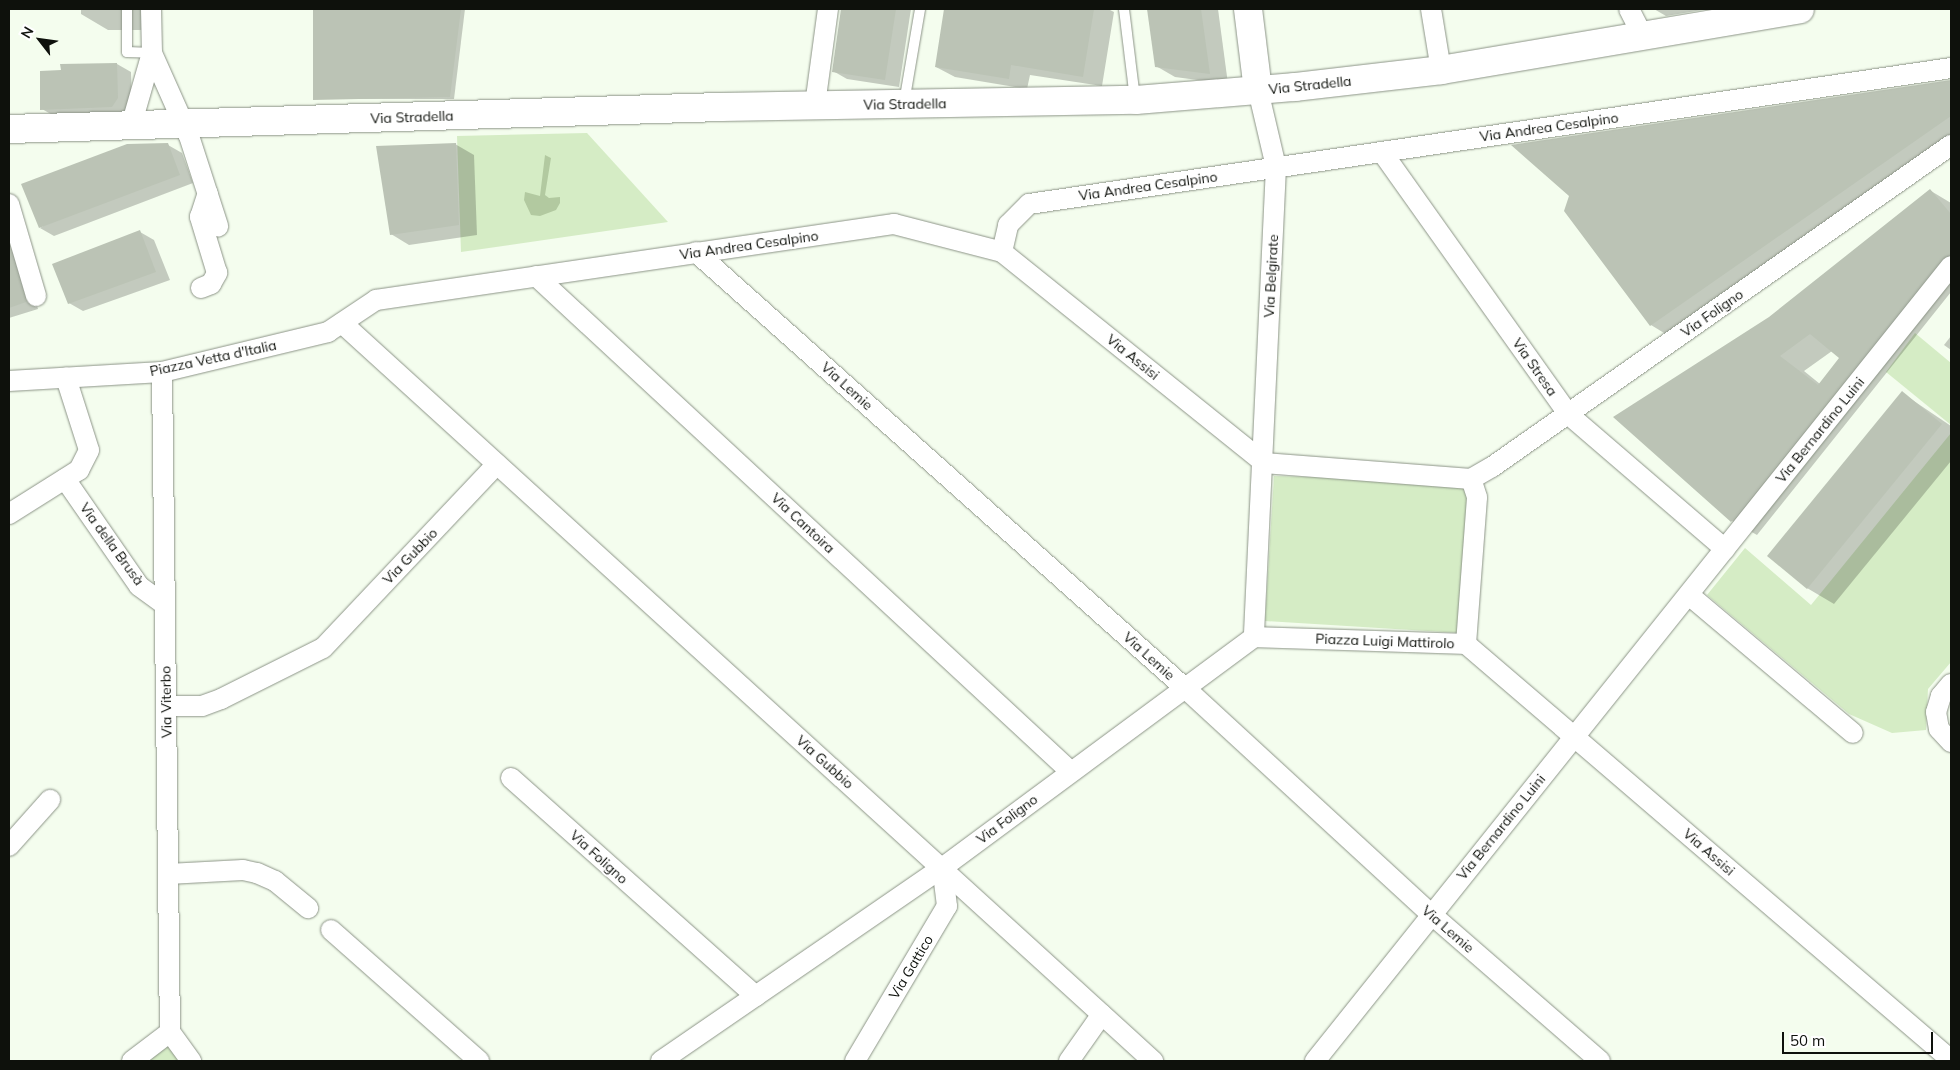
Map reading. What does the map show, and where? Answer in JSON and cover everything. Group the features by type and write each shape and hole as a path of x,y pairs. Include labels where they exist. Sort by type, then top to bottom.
{"street":[{"path":"131,126 152,53 151,9"},
{"path":"814,106 828,9"},
{"path":"1248,9 1258,90"},
{"path":"1431,9 1441,70"},
{"path":"1629,9 1641,33"},
{"name":"Via Stradella","path":"9,129 814,106 1136,100 1258,90 1441,70 1641,33 1730,14 1800,9"},
{"path":"152,53 184,125 218,226"},
{"name":"Via Andrea Cesalpino","path":"376,300 894,224 1002,252 1008,225 1029,204 1951,68"},
{"name":"Via Belgirate","path":"1258,90 1276,167 1264,463"},
{"name":"Via Foligno","path":"1471,479 1568,414 1951,145"},
{"name":"Via Stresa","path":"1382,152 1568,414 1725,549"},
{"path":"201,288 210,284 217,273 200,217 208,193"},
{"path":"9,204 36,296"},
{"name":"Via Lemie","path":"696,252 1186,690 1431,914 1600,1061"},
{"name":"Via Assisi","path":"1002,252 1264,463"},
{"name":"Via Bernardino Luini","path":"1315,1061 1431,914 1690,595 1951,266"},
{"name":"Via Cantoira","path":"536,276 1070,771"},
{"name":"Piazza Vetta d'Italia","path":"9,381 162,372 328,332 376,300"},
{"name":"Via Gubbio","path":"342,323 1153,1061"},
{"name":"Via Viterbo","path":"162,372 170,1032"},
{"path":"9,514 79,470 89,450 66,378"},
{"path":"1254,637 1264,463 1471,479"},
{"name":"Via Gubbio","path":"166,706 202,706 221,699 323,648 497,464"},
{"name":"Via della Brusà","path":"65,479 139,586 164,604"},
{"name":"Piazza Luigi Mattirolo","path":"1254,637 1466,644 1477,497 1471,479"},
{"path":"1690,595 1853,733"},
{"name":"Via Foligno","path":"661,1061 942,868 1070,771 1186,690 1254,637"},
{"name":"Via Assisi","path":"1466,644 1951,1060"},
{"path":"1951,684 1941,696 1936,712 1939,729 1951,742"},
{"name":"Via Foligno","path":"510,778 756,996"},
{"path":"9,846 50,800"},
{"name":"Via Gattico","path":"855,1061 948,906 942,868"},
{"path":"168,874 243,870 257,873 275,882 308,908"},
{"path":"331,930 479,1061"},
{"path":"1069,1061 1102,1014"},
{"path":"132,1061 170,1032 191,1061"}],"lane":[{"path":"127,9 127,52 152,53"},
{"path":"904,104 920,9"},
{"path":"1124,9 1136,100"}],"shaded area":[{"path":"587,133 668,222 461,252 457,136"},
{"path":"545,155 551,158 545,195 549,198 560,197 560,203 556,210 540,216 531,215 524,200 525,192 540,196"},
{"path":"1915,333 1951,363 1951,425 1886,372"},
{"path":"1951,433 1951,662 1928,689 1926,730 1892,733 1849,714 1707,595 1745,548 1811,605"},
{"path":"1274,476 1474,481 1460,633 1265,621"},
{"path":"169,1042 183,1061 143,1061"}],"building":[{"path":"313,9 461,9 450,97 313,100"},
{"path":"841,9 896,9 885,80 832,72"},
{"path":"944,9 1094,9 1083,77 1011,65 1009,79 935,67"},
{"path":"1147,9 1201,9 1210,74 1155,67"},
{"path":"117,63 118,98 112,107 40,110 40,71 61,70 60,64"},
{"path":"1951,80 1951,116 1650,326 1564,211 1569,196 1511,145"},
{"path":"168,143 180,175 39,228 21,184 127,144"},
{"path":"456,143 459,225 390,235 376,146"},
{"path":"1930,189 1951,214 1951,254 1942,259 1731,522 1613,417 1769,317","holes":["1810,334 1839,358 1818,385 1780,356"]},
{"path":"140,230 156,272 68,304 52,264"},
{"path":"9,245 26,302 9,308"},
{"path":"1902,391 1942,424 1807,589 1767,556"}]}
